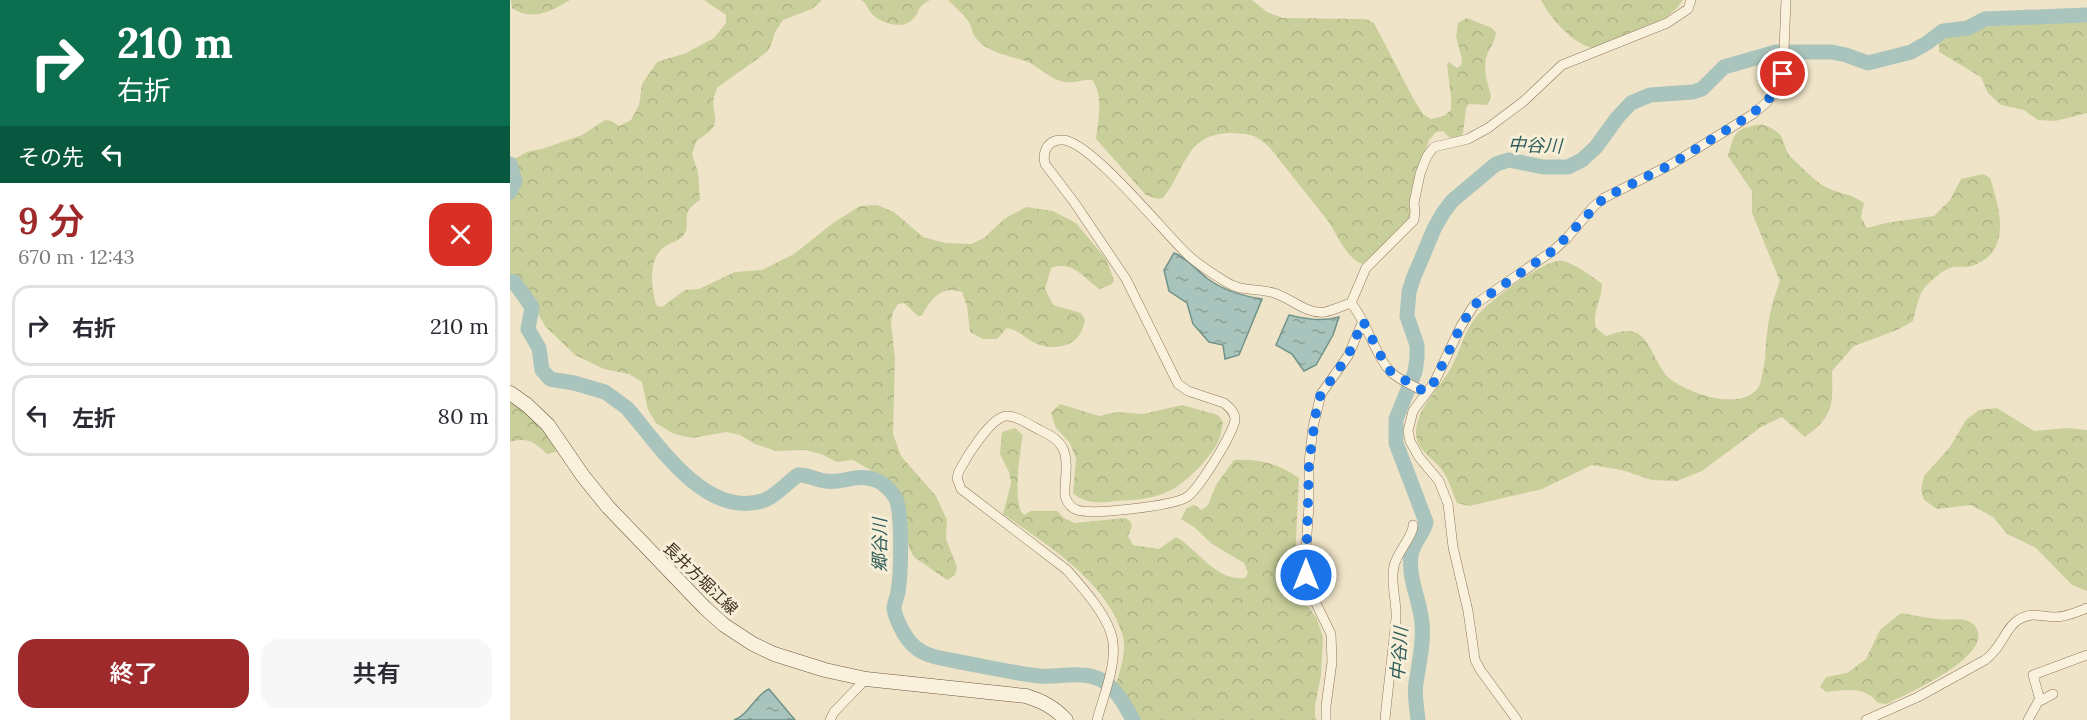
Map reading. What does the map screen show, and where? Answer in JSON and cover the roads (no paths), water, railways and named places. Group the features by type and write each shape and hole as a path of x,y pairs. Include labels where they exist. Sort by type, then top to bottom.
{"main road":[{"name":"長井方堀江線","path":"510,393 548,425 583,476 608,507 705,608 724,625 753,644 774,654 825,670 866,679 1026,696 1058,711 1066,720"}],"street":[{"path":"1096,720 1114,649 1112,635 1105,620 1080,585 1049,555 961,489 957,478 959,471 990,426 1006,416 1013,417 1050,435 1061,445 1066,460 1065,496 1067,502 1077,510 1114,510 1169,504 1185,498 1197,488 1226,442 1235,418 1229,406 1224,403 1188,391 1178,384 1126,279 1074,202 1045,164 1043,156 1048,144 1055,141 1070,141 1091,156 1113,175 1187,254 1234,287 1278,294 1315,312 1326,312 1351,303 1366,268 1400,236 1413,220 1420,174 1427,156 1434,147 1468,139 1488,128 1524,101 1562,65 1667,23 1688,9 1691,0"},
{"path":"1517,720 1475,660 1468,611 1453,547 1444,491 1410,441 1408,431 1410,421 1421,389 1434,382 1461,326 1474,305 1554,250 1604,198 1672,164 1766,103 1780,84 1783,74 1786,0"},
{"path":"1351,303 1358,311 1391,372 1421,389"},
{"path":"1326,720 1332,662 1331,634 1307,585 1305,563 1309,463 1313,427 1321,394 1348,356 1363,321"},
{"path":"1385,720 1396,615 1392,576 1404,543 1413,530 1413,525"},
{"path":"1866,720 1918,697 1985,660 1994,654 2009,628 2020,618 2034,614 2048,617 2063,616 2087,608"},
{"path":"2040,700 2033,675 2087,655"},
{"path":"830,720 834,712 866,679"},
{"path":"2031,719 2034,707 2040,700 2053,694"}],"water":[{"path":"1174,253 1184,258 1220,287 1240,295 1262,299 1239,355 1225,359 1223,345 1209,342 1193,324 1187,303 1169,291 1164,270"},
{"path":"1289,315 1314,319 1339,317 1333,335 1316,365 1304,371 1292,354 1276,345"},
{"path":"769,689 795,720 734,720 744,714 759,696"}],"waterway":[{"name":"中谷川","path":"1418,720 1415,688 1422,630 1411,555 1426,522 1396,443 1396,419 1415,372 1417,358 1417,345 1407,316 1409,292 1434,229 1452,201 1496,164 1509,160 1543,167 1568,167 1582,160 1596,147 1631,103 1650,95 1693,92 1702,89 1724,67 1776,52 1832,52 1868,63 1911,52 1943,31 1968,28 1985,19 2087,15"},
{"name":"郷谷川","path":"510,164 515,181 510,192"},
{"name":"郷谷川","path":"510,281 514,282 532,307 528,329 539,348 542,370 550,379 605,392 627,408 669,459 704,490 723,500 744,504 769,498 798,475 832,481 864,478 878,481 885,486 898,504 900,528 899,583 894,609 904,633 917,649 938,658 1019,673 1040,676 1091,676 1107,684 1113,690 1133,720"}]}
